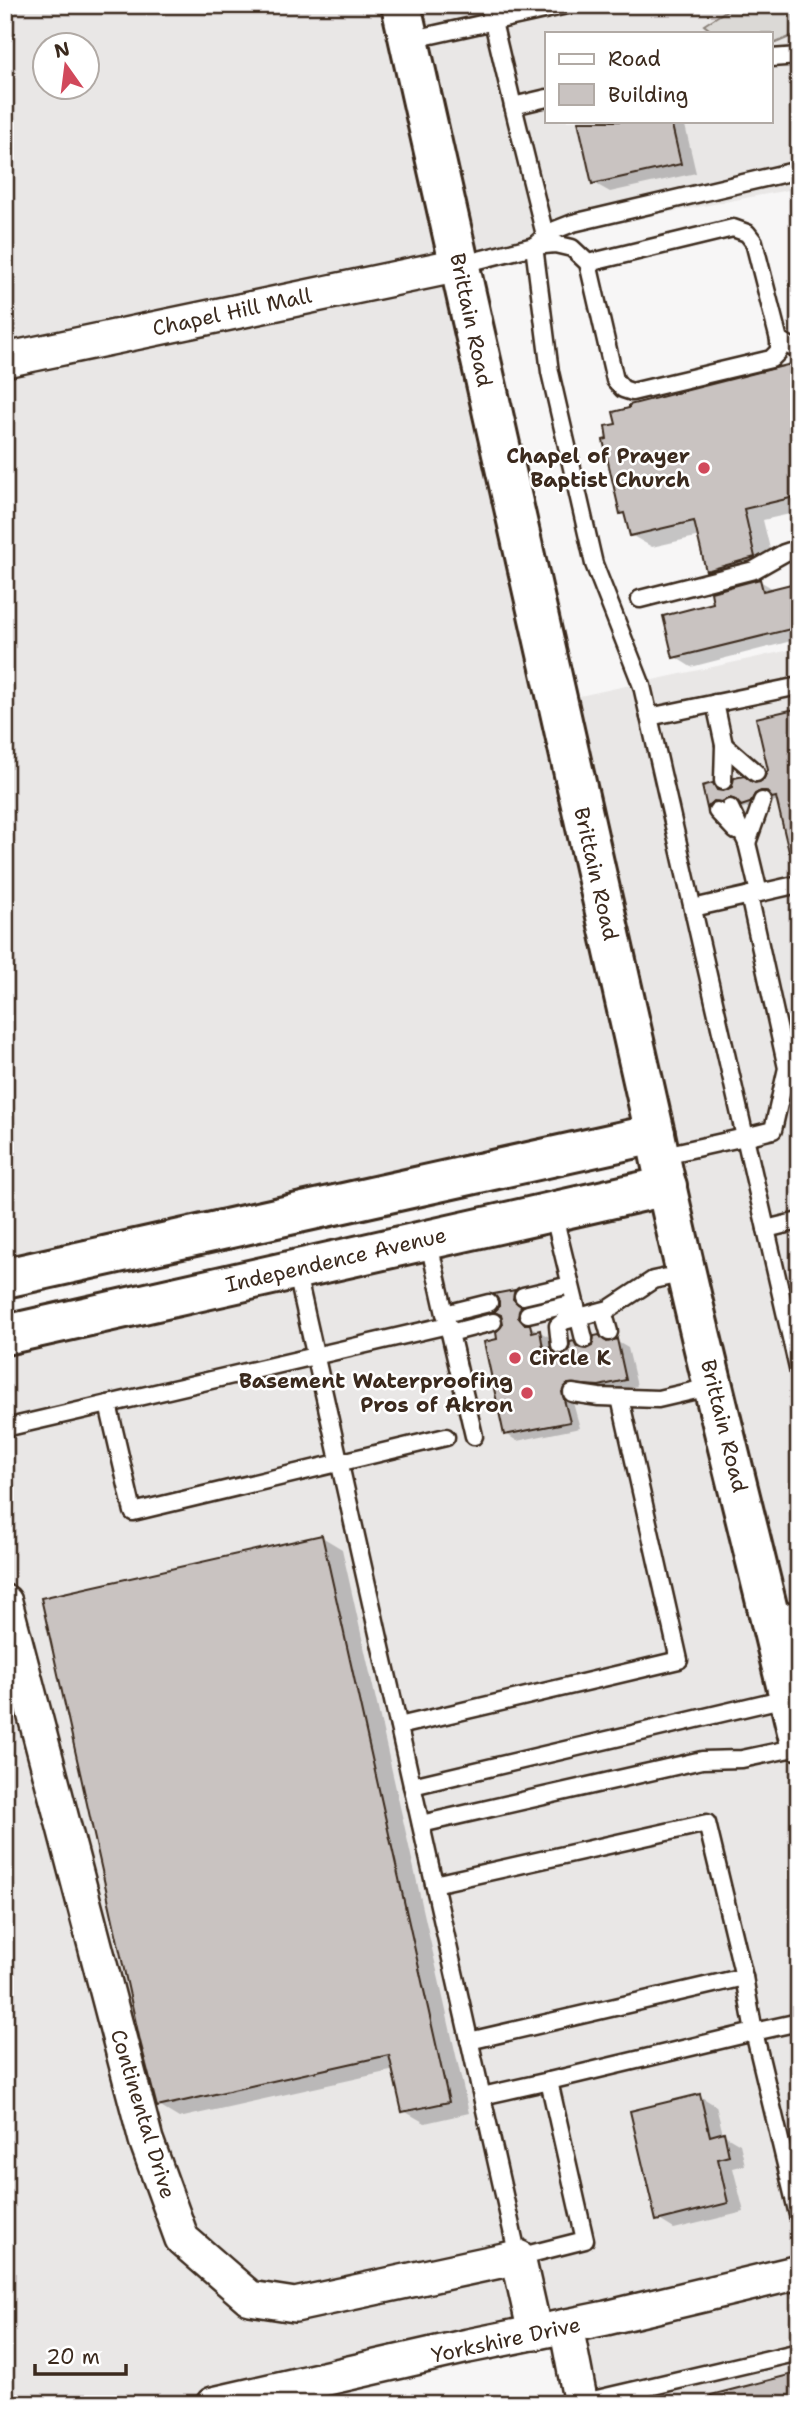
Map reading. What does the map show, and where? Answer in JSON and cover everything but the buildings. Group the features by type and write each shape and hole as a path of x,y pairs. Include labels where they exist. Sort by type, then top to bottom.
{"street":[{"name":"Brittain Road","path":"405,22 686,1273 714,1386 785,1612 789,1697 799,1740"},
{"name":"Chapel Hill Mall","path":"5,360 459,265"},
{"name":"Independence Avenue","path":"5,1335 552,1211 661,1159"},
{"path":"5,1278 661,1159"},
{"name":"Continental Drive","path":"5,1602 146,2140 182,2239 250,2298 295,2305 518,2256"},
{"path":"518,2256 581,2403"},
{"name":"Yorkshire Drive","path":"213,2404 799,2272"}],"lane":[{"path":"405,22 567,5"},
{"path":"491,13 513,106 539,241 550,372 594,564 642,686 766,1229 795,1341 799,1373"},
{"path":"772,58 799,56"},
{"path":"513,106 545,98"},
{"path":"459,265 539,241 573,223 799,170"},
{"path":"539,241 572,248 589,263 615,380 623,388 632,392 771,359 779,351 779,340 754,242 747,233 733,228 589,263"},
{"path":"779,340 799,351"},
{"path":"640,599 754,570 799,548"},
{"path":"649,717 799,686"},
{"path":"715,703 724,745 717,782"},
{"path":"724,745 750,775"},
{"path":"661,1159 773,1130 787,1068 747,843 756,802"},
{"path":"724,810 747,843"},
{"path":"693,908 799,884"},
{"path":"552,1211 584,1339"},
{"path":"766,1229 799,1221"},
{"path":"428,1239 474,1436"},
{"path":"296,1269 518,2256 585,2240 549,2081"},
{"path":"528,1314 609,1310 653,1280 686,1273"},
{"path":"523,1296 570,1285"},
{"path":"448,1324 489,1303"},
{"path":"560,1345 558,1326 576,1310"},
{"path":"603,1311 609,1332"},
{"path":"5,1428 448,1324 493,1322"},
{"path":"399,1726 680,1660 622,1398 621,1381"},
{"path":"572,1393 597,1392 622,1398 658,1399 714,1386"},
{"path":"108,1404 132,1512 446,1437"},
{"path":"412,1786 789,1697"},
{"path":"421,1824 702,1760 742,1759 799,1746"},
{"path":"434,1884 708,1822 799,2220"},
{"path":"469,2041 744,1977"},
{"path":"482,2096 799,2022"},
{"path":"581,2403 799,2352"}],"shaded area":[{"path":"5,5 735,5 705,25 713,32 545,32 545,122 772,122 772,45 799,33 799,188 457,252 557,701 799,648 799,2404 583,2404 566,2327 213,2404 5,2404 5,1335 666,1186 655,1135 5,1278"},
{"path":"735,5 799,5 799,33 772,45 772,32 713,32 704,25"}],"place":[{"name":"Chapel of Prayer Baptist Church","path":"704,468"},
{"name":"Circle K","path":"515,1358"},
{"name":"Basement Waterproofing Pros of Akron","path":"527,1393"}]}
